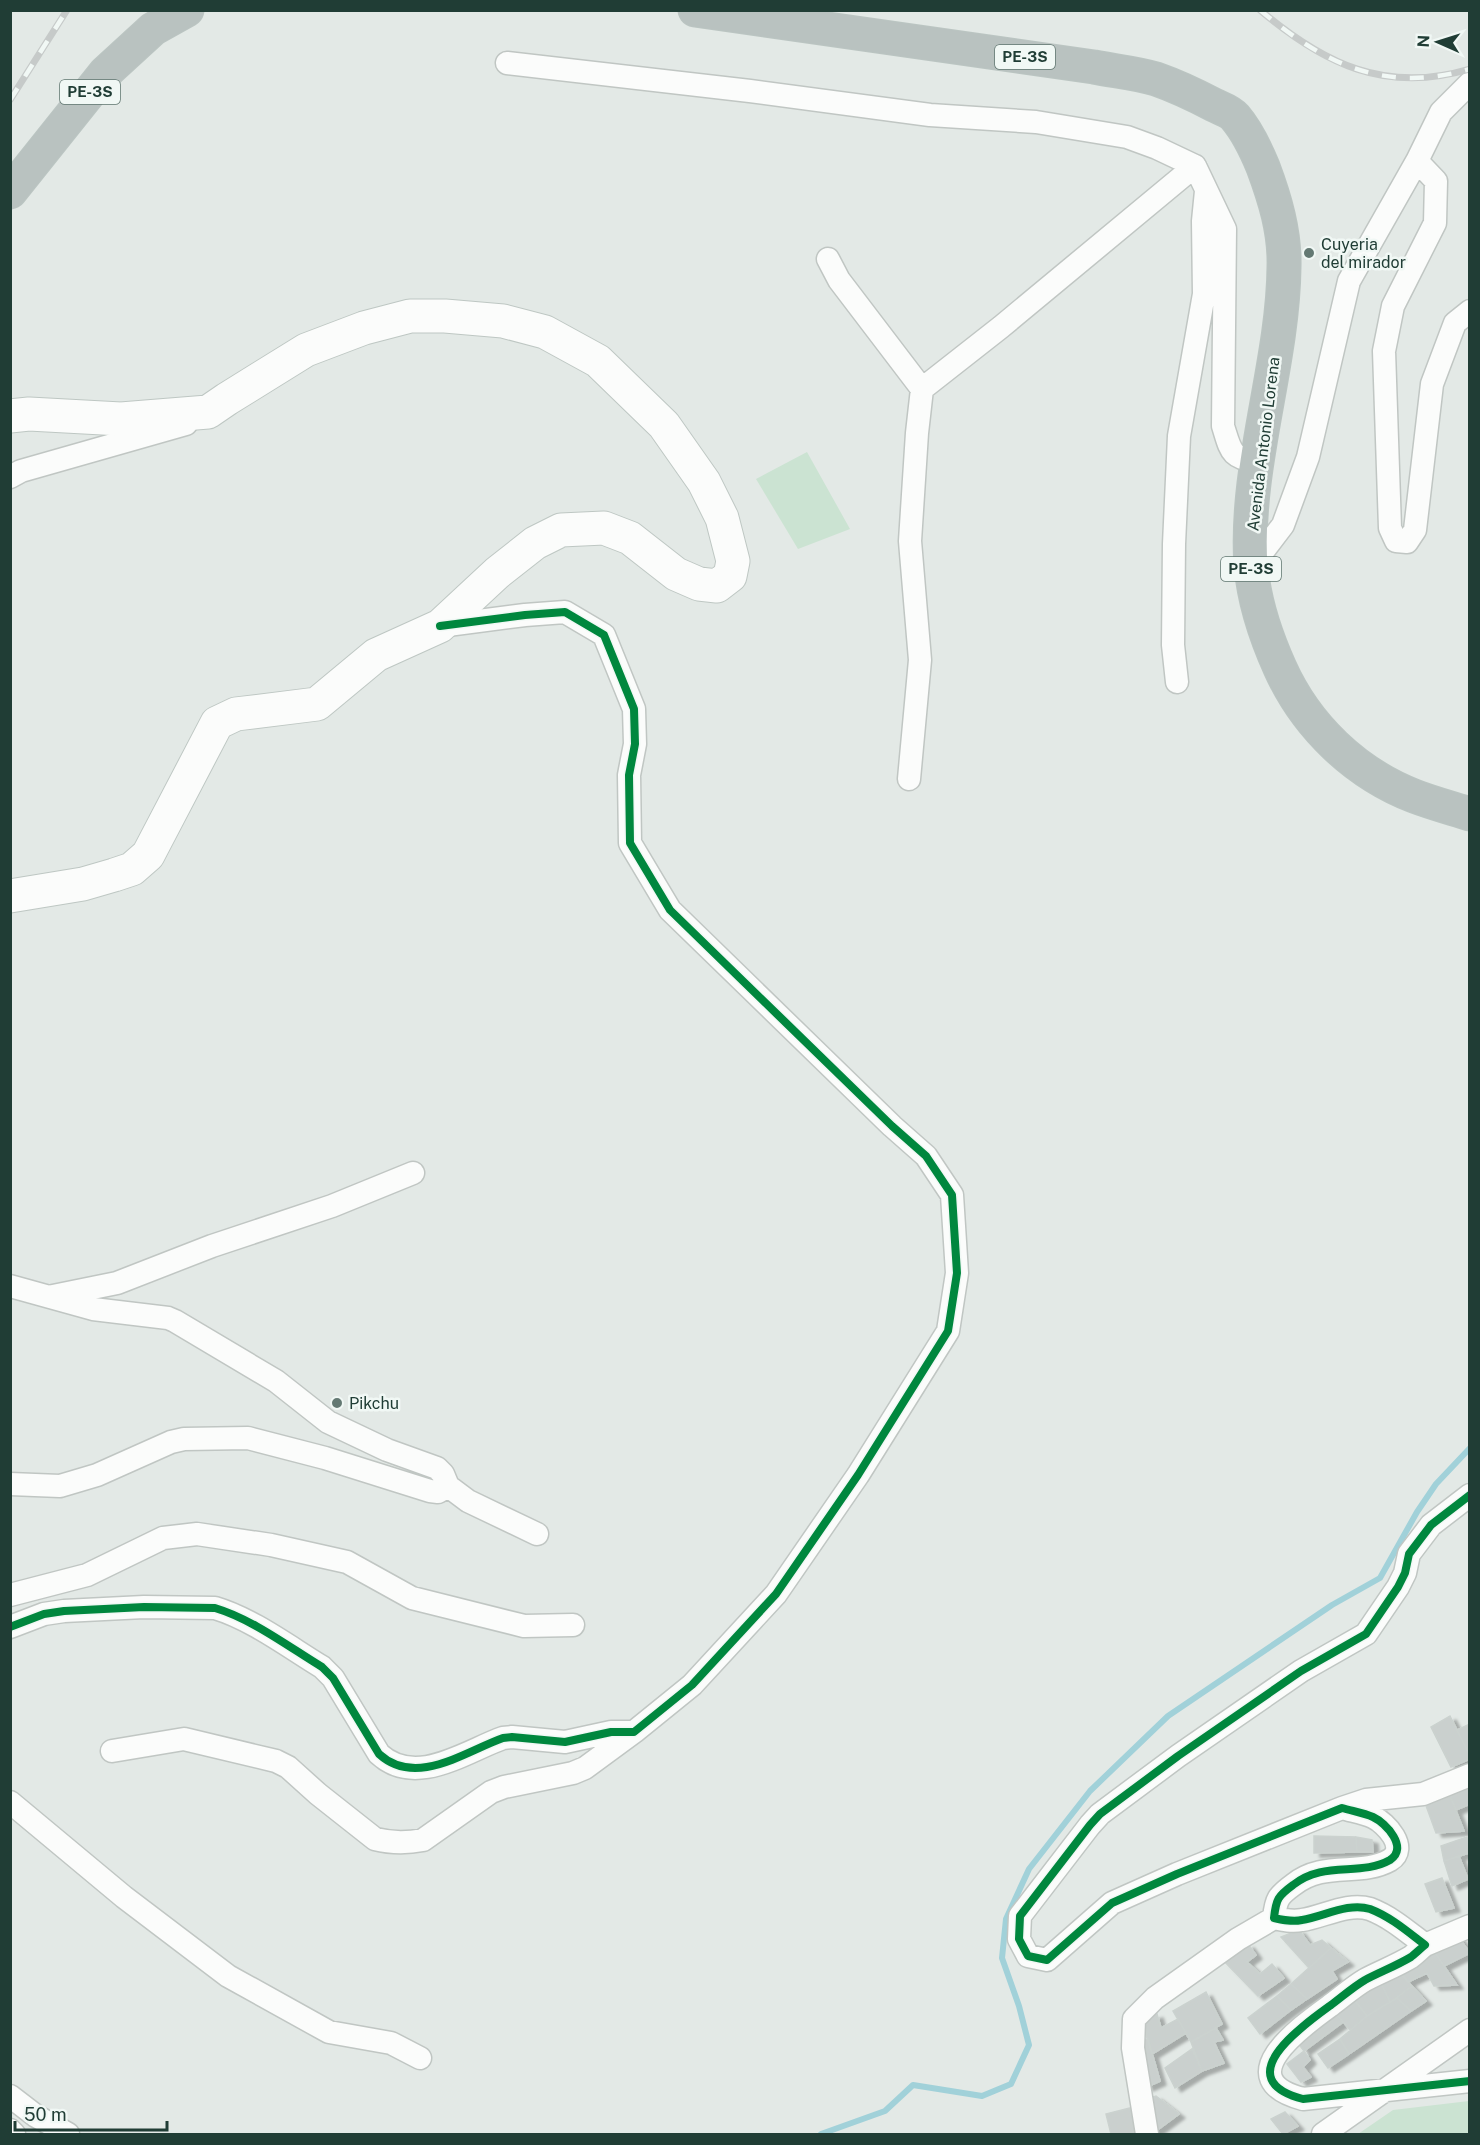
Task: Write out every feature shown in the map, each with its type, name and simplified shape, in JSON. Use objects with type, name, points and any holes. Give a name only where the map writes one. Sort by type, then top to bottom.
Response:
[{"type":"highway","name":"PE-3S","points":[[10,192],[105,73],[153,29],[187,10]]},
{"type":"highway","name":"Avenida Antonio Lorena","points":[[695,10],[1094,67],[1163,82],[1183,89],[1234,115],[1256,150],[1272,191],[1280,220],[1284,266],[1278,335],[1258,462],[1251,524],[1251,567],[1257,604],[1271,649],[1285,680],[1301,706],[1340,750],[1380,779],[1413,795],[1470,814]]},
{"type":"street","points":[[507,63],[750,91],[930,115],[1036,122],[1127,137],[1195,166],[1225,229],[1223,426],[1231,450],[1241,460],[1258,462]]},
{"type":"street","points":[[1251,567],[1283,525],[1308,457],[1349,281],[1417,161],[1441,112],[1470,83]]},
{"type":"street","points":[[1417,161],[1436,181],[1435,222],[1394,306],[1384,351],[1390,528],[1396,541],[1407,542],[1415,530],[1432,384],[1455,323],[1470,311]]},
{"type":"street","points":[[922,389],[1001,327],[1195,166]]},
{"type":"street","points":[[1178,682],[1173,645],[1174,543],[1179,436],[1204,294],[1203,222],[1206,189]]},
{"type":"street","points":[[828,259],[839,280],[922,389],[910,541],[920,660],[909,779]]},
{"type":"street","points":[[10,477],[21,471],[180,426],[208,412],[306,350],[364,328],[410,316],[445,316],[503,321],[544,332],[598,361],[664,424],[704,482],[722,519],[733,561],[730,576],[717,586],[699,584],[676,574],[630,538],[604,528],[561,530],[534,543],[440,626],[376,656],[317,704],[236,714],[217,723],[148,855],[132,869],[83,884],[10,896]]},
{"type":"street","points":[[10,416],[29,414],[121,419],[208,412]]},
{"type":"street","points":[[112,1751],[184,1739],[276,1761],[288,1767],[375,1839],[386,1842],[423,1840],[491,1792],[504,1787],[573,1773],[585,1767],[634,1732],[692,1685],[776,1594],[858,1475],[948,1331],[957,1273],[952,1195],[926,1156],[892,1126],[670,910],[630,843],[629,775],[635,744],[634,709],[604,635],[565,612],[440,626]]},
{"type":"street","points":[[48,1297],[117,1283],[212,1246],[332,1206],[413,1173]]},
{"type":"street","points":[[10,1286],[93,1309],[168,1318],[175,1321],[276,1381],[328,1422],[387,1450],[436,1468],[443,1473],[448,1486],[468,1501],[537,1534]]},
{"type":"street","points":[[10,1484],[60,1486],[97,1475],[171,1442],[184,1439],[248,1438],[325,1458],[430,1491],[438,1492],[448,1486]]},
{"type":"street","points":[[1470,1495],[1431,1525],[1409,1554],[1405,1573],[1398,1587],[1366,1634],[1292,1677],[1178,1756],[1100,1814],[1089,1825],[1020,1916],[1019,1939],[1029,1956],[1047,1960],[1113,1903],[1177,1874],[1342,1808],[1366,1800],[1423,1794],[1470,1775]]},
{"type":"street","points":[[10,1595],[87,1575],[163,1538],[197,1534],[271,1545],[347,1562],[412,1598],[524,1626],[573,1625]]},
{"type":"street","points":[[10,1627],[44,1614],[64,1611],[144,1607],[215,1608],[224,1611],[240,1617],[322,1667],[333,1678],[380,1754],[387,1762],[403,1767],[420,1768],[441,1764],[503,1738],[565,1742],[611,1732],[634,1732]]},
{"type":"street","points":[[10,1802],[124,1897],[228,1976],[329,2032],[391,2043],[420,2058]]},
{"type":"street","points":[[1274,1918],[1279,1896],[1299,1880],[1319,1871],[1368,1867],[1390,1859],[1395,1854],[1397,1849],[1393,1835],[1376,1818],[1342,1808]]},
{"type":"street","points":[[1147,2134],[1133,2048],[1134,2019],[1155,1998],[1238,1939],[1274,1918],[1301,1920],[1357,1907],[1369,1909],[1391,1919],[1425,1945]]},
{"type":"street","points":[[1470,1926],[1425,1945],[1410,1957],[1365,1980],[1296,2030],[1275,2054],[1271,2066],[1271,2075],[1275,2085],[1287,2094],[1303,2099],[1470,2081]]},
{"type":"street","points":[[1323,2134],[1470,2030]]},
{"type":"street","points":[[10,2096],[36,2116],[68,2134]]},
{"type":"street","points":[[10,2130],[15,2134]]},
{"type":"green space","points":[[807,452],[850,529],[798,549],[756,479]]},
{"type":"green space","points":[[1469,2101],[1469,2134],[1358,2134],[1393,2110]]},
{"type":"building","points":[[1450,1716],[1470,1756],[1470,1759],[1451,1767],[1431,1727]]},
{"type":"building","points":[[1470,1724],[1470,1756],[1457,1730]]},
{"type":"building","points":[[1470,1785],[1470,1804],[1456,1810],[1449,1793]]},
{"type":"building","points":[[1449,1793],[1464,1831],[1436,1833],[1425,1803]]},
{"type":"building","points":[[1314,1836],[1356,1837],[1357,1852],[1314,1853]]},
{"type":"building","points":[[1356,1837],[1372,1840],[1373,1852],[1357,1852]]},
{"type":"building","points":[[1467,1837],[1469,1853],[1444,1861],[1441,1846]]},
{"type":"building","points":[[1459,1856],[1468,1879],[1452,1886],[1444,1861]]},
{"type":"building","points":[[1442,1878],[1454,1908],[1436,1912],[1425,1884]]},
{"type":"building","points":[[1299,1930],[1310,1945],[1322,1940],[1331,1948],[1309,1968],[1281,1937]]},
{"type":"building","points":[[1457,1935],[1470,1953],[1444,1966],[1434,1951]]},
{"type":"building","points":[[1248,1944],[1256,1955],[1247,1962],[1260,1974],[1272,1964],[1284,1978],[1258,1996],[1224,1961]]},
{"type":"building","points":[[1331,1948],[1348,1962],[1332,1971],[1337,1979],[1307,1999],[1291,1984]]},
{"type":"building","points":[[1434,1951],[1457,1985],[1434,1986],[1427,1973],[1408,1982],[1399,1971]]},
{"type":"building","points":[[1399,1971],[1412,1986],[1390,2002],[1381,1983]]},
{"type":"building","points":[[1381,1983],[1390,2002],[1367,2016],[1352,1997]]},
{"type":"building","points":[[1291,1984],[1307,1999],[1291,2010],[1277,1996]]},
{"type":"building","points":[[1412,1986],[1426,2001],[1411,2011],[1397,1998]]},
{"type":"building","points":[[1206,1992],[1222,2024],[1191,2042],[1173,2011]]},
{"type":"building","points":[[1277,1996],[1291,2010],[1260,2034],[1248,2018]]},
{"type":"building","points":[[1352,1997],[1367,2016],[1350,2030],[1333,2010]]},
{"type":"building","points":[[1397,1998],[1411,2011],[1349,2054],[1340,2039],[1367,2016]]},
{"type":"building","points":[[1333,2010],[1343,2022],[1304,2051],[1294,2038]]},
{"type":"building","points":[[1157,2014],[1161,2028],[1178,2019],[1186,2033],[1152,2054],[1141,2019]]},
{"type":"building","points":[[1216,2028],[1223,2040],[1214,2042],[1224,2063],[1202,2071],[1191,2042]]},
{"type":"building","points":[[1148,2039],[1160,2081],[1147,2087],[1135,2041]]},
{"type":"building","points":[[1340,2039],[1349,2054],[1328,2068],[1318,2054]]},
{"type":"building","points":[[1192,2049],[1202,2071],[1175,2088],[1165,2068]]},
{"type":"building","points":[[1304,2051],[1310,2060],[1303,2067],[1311,2077],[1301,2082],[1287,2064]]},
{"type":"building","points":[[1156,2096],[1179,2114],[1152,2134],[1143,2100]]},
{"type":"building","points":[[1130,2108],[1136,2134],[1111,2134],[1106,2114]]},
{"type":"building","points":[[1285,2112],[1298,2126],[1283,2134],[1271,2119]]},
{"type":"waterway","points":[[821,2134],[885,2111],[913,2085],[982,2096],[1011,2084],[1029,2045],[1019,2006],[1002,1958],[1006,1919],[1029,1869],[1090,1791],[1168,1716],[1332,1605],[1380,1578],[1417,1512],[1436,1484],[1470,1448]]},
{"type":"railway","points":[[10,100],[67,10]]},
{"type":"railway","points":[[1260,10],[1308,46],[1357,69],[1383,76],[1410,78],[1439,76],[1470,69]]},
{"type":"cycle path","points":[[10,1627],[44,1614],[64,1611],[144,1607],[215,1608],[256,1626],[322,1667],[333,1678],[379,1754],[393,1764],[409,1768],[441,1764],[503,1738],[565,1742],[611,1732],[634,1732],[692,1685],[776,1594],[858,1475],[948,1331],[957,1273],[952,1195],[926,1156],[892,1126],[670,910],[630,843],[629,775],[635,744],[634,709],[604,635],[565,612],[440,626]]},
{"type":"cycle path","points":[[1470,1495],[1431,1525],[1409,1554],[1405,1573],[1398,1587],[1366,1634],[1301,1671],[1178,1756],[1100,1814],[1020,1916],[1019,1939],[1028,1956],[1047,1960],[1112,1903],[1177,1874],[1342,1808],[1366,1814],[1378,1820],[1394,1836],[1397,1849],[1395,1855],[1390,1860],[1367,1868],[1329,1871],[1305,1877],[1281,1895],[1274,1918],[1298,1921],[1353,1907],[1362,1907],[1385,1916],[1425,1945],[1411,1957],[1361,1983],[1289,2039],[1278,2052],[1271,2066],[1271,2079],[1281,2090],[1303,2099],[1470,2081]]},
{"type":"place","name":"Cuyeria del mirador","points":[[1309,253]]},
{"type":"place","name":"Pikchu","points":[[337,1403]]}]
